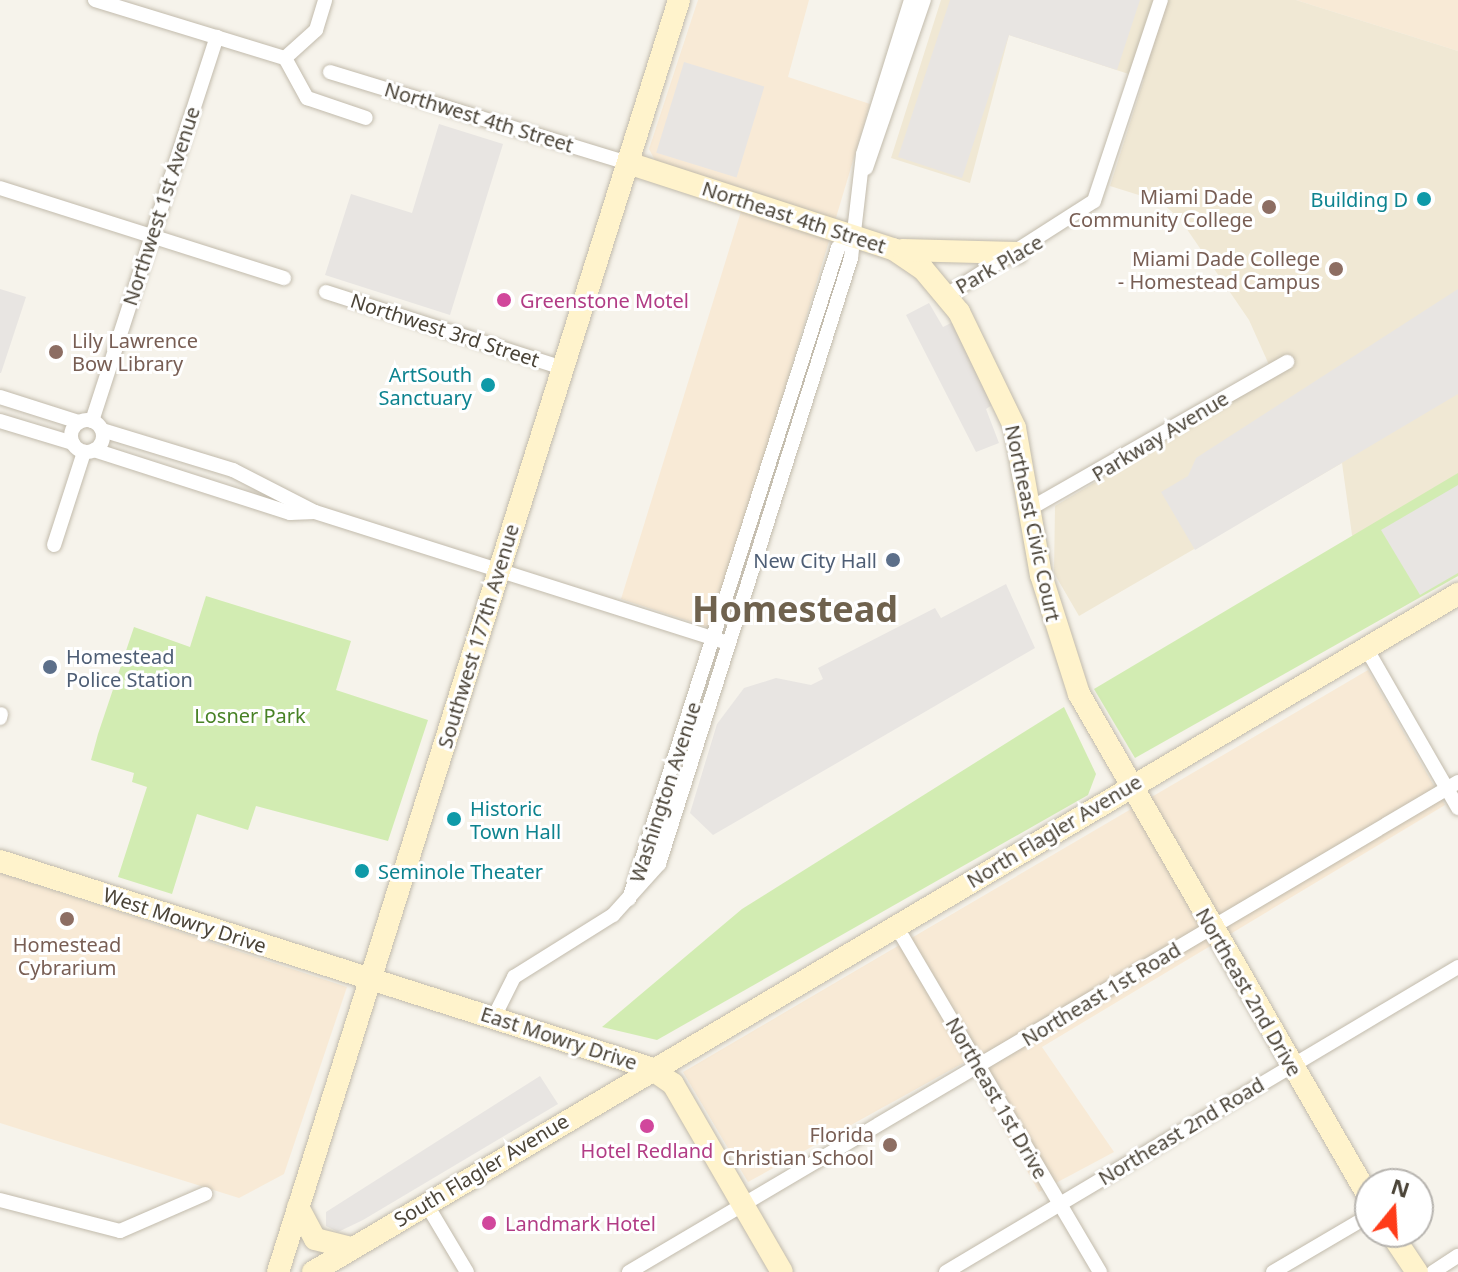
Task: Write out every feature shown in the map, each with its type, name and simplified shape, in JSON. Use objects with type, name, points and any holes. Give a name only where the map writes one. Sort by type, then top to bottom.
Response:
[{"type":"street","points":[[95,0],[285,58],[316,30],[325,0]]},
{"type":"street","points":[[148,16],[153,0]]},
{"type":"street","name":"Southwest 177th Avenue","points":[[278,1272],[679,0]]},
{"type":"street","name":"Washington Avenue","points":[[866,168],[863,154],[911,0]]},
{"type":"street","name":"Washington Avenue","points":[[627,903],[659,864],[851,258],[850,234],[866,168],[924,0]]},
{"type":"street","name":"Park Place","points":[[947,295],[1090,205],[1161,0]]},
{"type":"street","name":"Northwest 1st Avenue","points":[[91,425],[217,37]]},
{"type":"street","name":"Northwest 4th Street","points":[[285,58],[307,98],[366,118]]},
{"type":"street","name":"Northwest 4th Street","points":[[330,72],[628,163]]},
{"type":"street","name":"Northeast 4th Street","points":[[628,163],[893,249],[947,295]]},
{"type":"street","points":[[0,188],[284,278]]},
{"type":"street","name":"Washington Avenue","points":[[627,903],[715,639],[838,248],[850,234]]},
{"type":"street","points":[[893,249],[1017,253]]},
{"type":"street","name":"Northwest 3rd Street","points":[[326,292],[563,368]]},
{"type":"street","name":"Northeast Civic Court","points":[[947,295],[1004,395],[1068,670],[1128,786]]},
{"type":"street","name":"Parkway Avenue","points":[[1031,508],[1287,362]]},
{"type":"street","points":[[0,397],[188,456],[267,488],[315,512],[730,643]]},
{"type":"street","points":[[0,421],[262,504],[315,512]]},
{"type":"street","points":[[54,545],[91,425]]},
{"type":"street","points":[[84,448],[91,425]]},
{"type":"street","points":[[181,478],[188,456]]},
{"type":"street","points":[[262,504],[267,488]]},
{"type":"street","name":"North Flagler Avenue","points":[[650,1068],[1458,594]]},
{"type":"street","points":[[1365,646],[1452,786],[1458,808]]},
{"type":"street","name":"Northeast 2nd Drive","points":[[1128,786],[1354,1172]]},
{"type":"street","name":"Northeast 1st Road","points":[[629,1272],[1452,786]]},
{"type":"street","name":"West Mowry Drive","points":[[0,861],[371,978]]},
{"type":"street","points":[[494,1017],[514,977],[627,903]]},
{"type":"street","name":"Northeast 1st Drive","points":[[895,924],[1100,1272]]},
{"type":"street","name":"Northeast 2nd Road","points":[[946,1272],[1458,967]]},
{"type":"street","name":"East Mowry Drive","points":[[371,978],[650,1068],[673,1084],[782,1272]]},
{"type":"street","name":"South Flagler Avenue","points":[[313,1272],[650,1068]]},
{"type":"street","points":[[1,1204],[120,1231],[205,1194]]},
{"type":"street","points":[[427,1205],[467,1272]]},
{"type":"street","points":[[298,1207],[315,1239],[351,1248]]},
{"type":"street","points":[[1273,1272],[1354,1224]]},
{"type":"street","points":[[1401,1248],[1417,1272]]},
{"type":"street","points":[[1439,1268],[1458,1256]]},
{"type":"shaded area","points":[[698,0],[809,0],[788,77],[870,104],[713,629],[621,599],[747,192],[657,164],[649,149]]},
{"type":"shaded area","name":"Miami Dade College - Homestead Campus","points":[[941,0],[1296,0],[1458,51],[1458,574],[1394,612],[1352,535],[1342,463],[1079,616],[1054,573],[1055,506],[1274,376],[1249,320],[1180,219],[1161,202],[1110,186],[1144,79],[1009,35],[970,183],[891,158]]},
{"type":"shaded area","points":[[950,0],[1140,0],[1117,70],[1009,35],[962,178],[898,157]]},
{"type":"shaded area","points":[[1296,0],[1458,0],[1458,51]]},
{"type":"shaded area","points":[[684,62],[764,87],[737,177],[656,153]]},
{"type":"shaded area","points":[[439,124],[503,144],[450,315],[325,275],[351,194],[412,213]]},
{"type":"shaded area","points":[[0,289],[26,297],[1,373],[0,373]]},
{"type":"shaded area","points":[[1458,289],[1458,394],[1195,550],[1161,492],[1188,476],[1196,458]]},
{"type":"shaded area","points":[[929,303],[943,327],[955,321],[995,403],[986,409],[999,443],[976,452],[906,315]]},
{"type":"shaded area","points":[[1458,485],[1458,573],[1420,595],[1381,530]]},
{"type":"shaded area","points":[[1006,584],[1035,648],[713,835],[690,813],[717,724],[744,688],[776,678],[811,685],[823,679],[818,668],[935,608],[941,618]]},
{"type":"shaded area","points":[[1368,670],[1445,805],[1042,1047],[1114,1152],[1039,1192],[965,1062],[748,1182],[683,1072]]},
{"type":"shaded area","points":[[0,873],[347,987],[284,1174],[239,1198],[0,1123]]},
{"type":"shaded area","points":[[540,1076],[558,1104],[363,1220],[338,1232],[326,1226],[326,1212]]},
{"type":"green space","points":[[1458,473],[1458,576],[1135,758],[1094,689]]},
{"type":"green space","name":"Losner Park","points":[[206,596],[351,641],[336,690],[428,720],[388,841],[256,806],[248,830],[197,814],[172,894],[118,877],[147,787],[132,782],[134,773],[91,760],[98,734],[134,627],[190,647]]},
{"type":"green space","points":[[1064,707],[1096,774],[1088,795],[657,1040],[602,1027],[742,909]]},
{"type":"place","name":"Building D","points":[[1424,199]]},
{"type":"place","name":"Miami Dade Community College","points":[[1269,207]]},
{"type":"place","name":"Miami Dade College - Homestead Campus","points":[[1336,269]]},
{"type":"place","name":"Greenstone Motel","points":[[504,300]]},
{"type":"place","name":"Lily Lawrence Bow Library","points":[[56,352]]},
{"type":"place","name":"ArtSouth Sanctuary","points":[[488,385]]},
{"type":"place","name":"New City Hall","points":[[893,560]]},
{"type":"place","name":"Homestead Police Station","points":[[50,667]]},
{"type":"place","name":"Historic Town Hall","points":[[454,819]]},
{"type":"place","name":"Seminole Theater","points":[[362,871]]},
{"type":"place","name":"Homestead Cybrarium","points":[[67,919]]},
{"type":"place","name":"Hotel Redland","points":[[647,1126]]},
{"type":"place","name":"Florida Christian School","points":[[890,1145]]},
{"type":"place","name":"Landmark Hotel","points":[[489,1223]]},
{"type":"district","name":"Homestead","points":[[795,609]]}]
